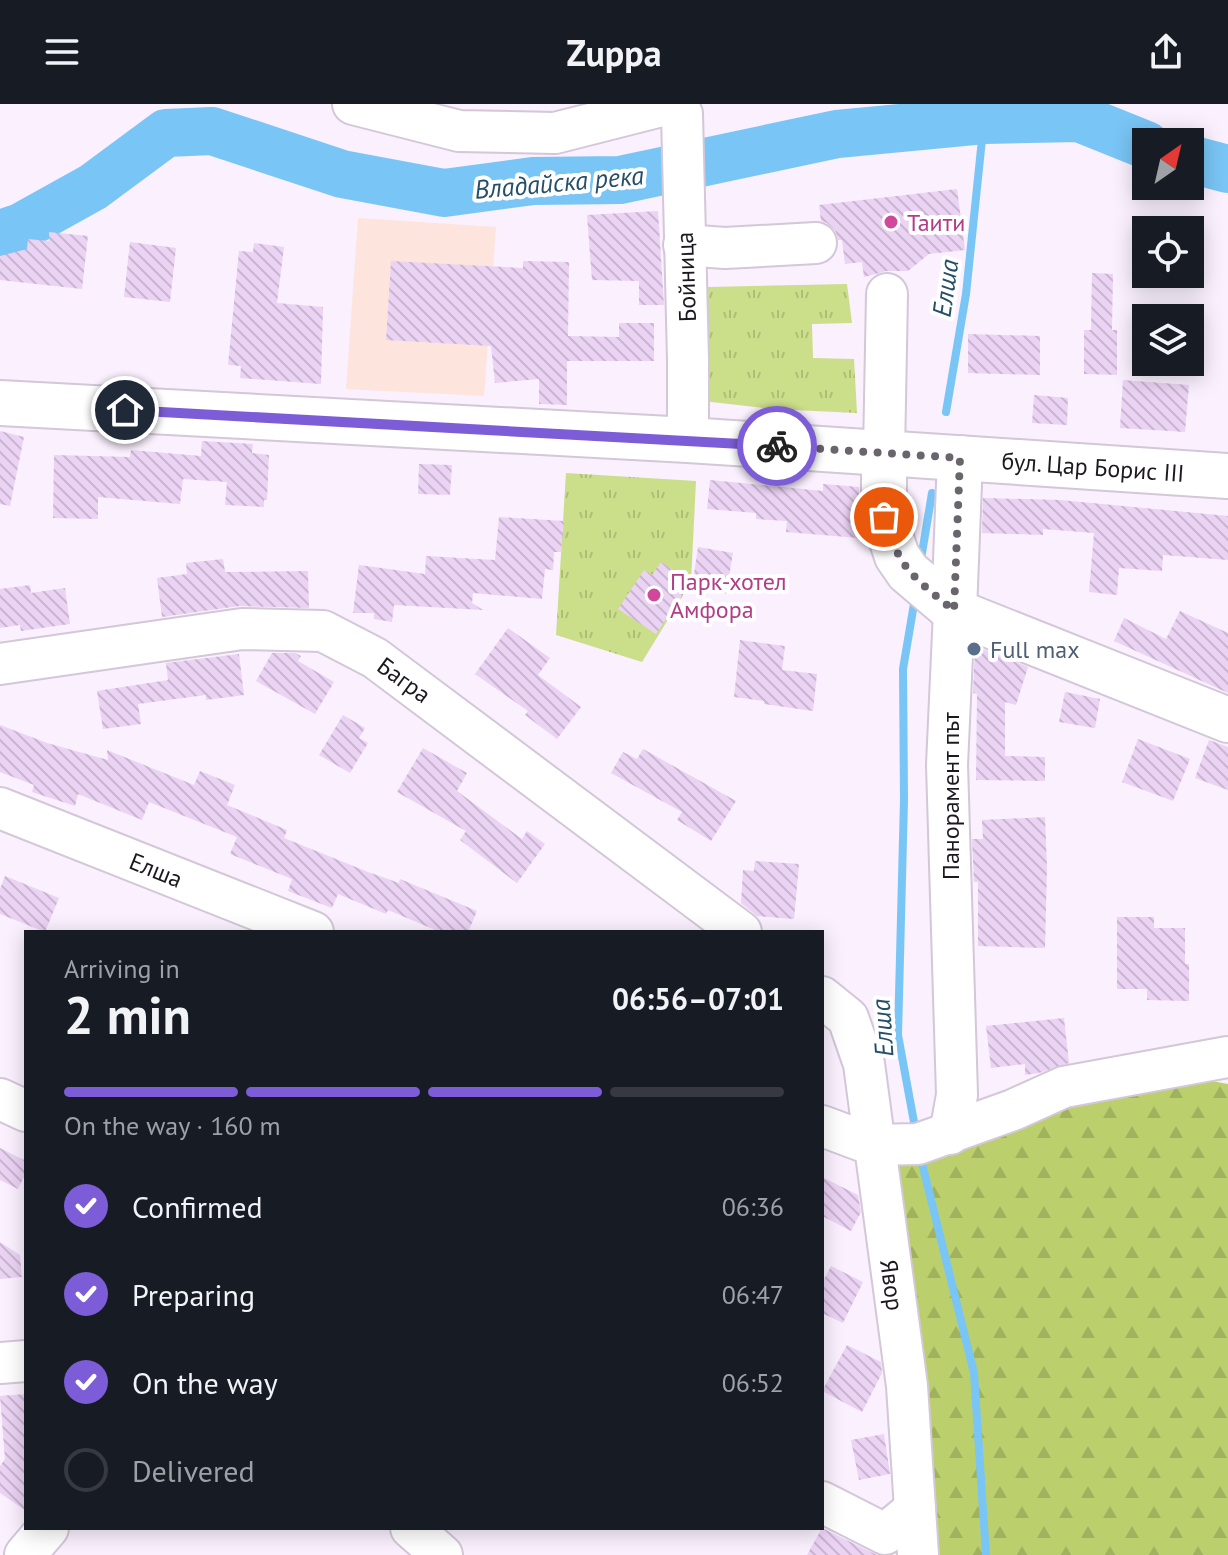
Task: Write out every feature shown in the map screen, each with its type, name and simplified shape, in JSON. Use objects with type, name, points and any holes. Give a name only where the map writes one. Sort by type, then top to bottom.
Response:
[{"type":"main road","name":"бул. Цар Борис III","points":[[0,403],[688,440],[1228,476]]},
{"type":"main road","points":[[884,453],[884,517],[897,556],[930,590],[1228,720]]},
{"type":"main road","name":"Панорамент път","points":[[930,590],[960,458]]},
{"type":"street","points":[[353,104],[459,131],[555,133],[674,107]]},
{"type":"street","name":"Бойница","points":[[674,107],[684,229],[688,440]]},
{"type":"street","points":[[684,229],[725,248],[816,243]]},
{"type":"street","points":[[686,304],[708,287],[721,271],[725,248]]},
{"type":"street","points":[[884,453],[887,294]]},
{"type":"street","name":"Панорамент път","points":[[930,590],[947,765],[957,1095],[950,1134]]},
{"type":"street","name":"Багра","points":[[0,664],[242,629],[323,631],[375,658],[738,930]]},
{"type":"street","name":"Елша","points":[[0,808],[308,930]]},
{"type":"street","name":"Явор","points":[[835,1008],[864,1064],[907,1386],[918,1555]]},
{"type":"street","points":[[824,1127],[873,1145],[918,1144],[1064,1087],[1228,1057]]},
{"type":"street","points":[[0,1099],[24,1110]]},
{"type":"street","points":[[0,1363],[24,1361]]},
{"type":"street","points":[[824,1503],[885,1534],[915,1509]]},
{"type":"street","points":[[25,1555],[46,1530]]},
{"type":"street","points":[[413,1530],[442,1555]]},
{"type":"shaded area","points":[[358,218],[496,227],[484,396],[346,389]]},
{"type":"green space","points":[[847,284],[852,323],[812,324],[813,358],[854,359],[857,413],[773,409],[694,400],[695,350],[708,345],[708,287]]},
{"type":"green space","points":[[566,473],[696,481],[691,582],[642,662],[556,635]]},
{"type":"green space","points":[[1212,1081],[1228,1084],[1228,1555],[938,1555],[920,1388],[884,1171],[1056,1107]]},
{"type":"building","name":"Таити","points":[[957,189],[965,250],[929,254],[908,271],[887,271],[864,277],[862,262],[845,264],[842,240],[838,240],[835,230],[821,221],[819,205]]},
{"type":"building","points":[[658,211],[664,305],[639,305],[639,281],[592,280],[587,215]]},
{"type":"building","points":[[49,232],[88,236],[82,289],[0,280],[0,256],[27,249],[28,239],[49,241]]},
{"type":"building","points":[[130,242],[176,248],[170,302],[124,297]]},
{"type":"building","points":[[254,243],[284,247],[277,303],[323,307],[321,384],[240,378],[241,366],[228,365],[239,251],[253,252]]},
{"type":"building","points":[[391,261],[523,268],[523,261],[569,262],[568,336],[619,337],[619,323],[654,323],[654,361],[567,361],[567,405],[539,404],[539,379],[495,383],[491,346],[386,340]]},
{"type":"building","points":[[1092,273],[1113,274],[1112,330],[1117,330],[1117,375],[1084,374],[1084,330],[1091,330]]},
{"type":"building","points":[[968,334],[1040,336],[1040,375],[968,373]]},
{"type":"building","points":[[1123,380],[1189,385],[1185,432],[1120,428]]},
{"type":"building","points":[[1034,395],[1068,398],[1067,425],[1032,423]]},
{"type":"building","points":[[0,431],[24,437],[10,506],[0,504]]},
{"type":"building","points":[[202,441],[253,444],[252,453],[269,455],[264,507],[225,505],[227,482],[183,479],[180,504],[98,497],[98,519],[53,518],[54,455],[130,457],[131,450],[201,456]]},
{"type":"building","points":[[419,464],[452,465],[450,495],[418,494]]},
{"type":"building","points":[[710,480],[823,491],[823,484],[859,487],[859,538],[786,532],[787,521],[756,519],[756,513],[707,509]]},
{"type":"building","points":[[983,498],[1060,500],[1228,516],[1228,560],[1163,555],[1162,571],[1119,568],[1117,595],[1089,592],[1094,533],[1043,529],[1043,535],[982,533]]},
{"type":"building","points":[[499,517],[564,521],[561,552],[554,552],[553,570],[545,569],[542,599],[473,593],[472,603],[483,610],[394,605],[392,622],[374,619],[374,613],[353,613],[359,565],[425,574],[426,556],[495,560]]},
{"type":"building","points":[[698,547],[733,553],[726,594],[692,588]]},
{"type":"building","points":[[223,559],[225,572],[308,571],[309,608],[239,606],[162,617],[157,578],[187,574],[186,563]]},
{"type":"building","name":"Парк-хотел Амфора","points":[[661,562],[691,582],[656,634],[618,609],[644,570],[652,575]]},
{"type":"building","points":[[30,585],[31,593],[65,588],[70,624],[21,631],[20,625],[0,628],[0,589]]},
{"type":"building","points":[[1180,611],[1228,633],[1228,693],[1114,641],[1124,618],[1166,639]]},
{"type":"building","points":[[508,628],[550,658],[538,675],[581,707],[557,739],[525,715],[528,711],[475,674]]},
{"type":"building","points":[[740,640],[785,646],[782,670],[817,674],[813,711],[734,697]]},
{"type":"building","points":[[975,646],[1028,667],[1016,705],[1005,702],[1005,756],[1045,757],[1045,781],[976,780]]},
{"type":"building","points":[[272,653],[295,653],[301,656],[298,661],[334,682],[315,714],[256,681]]},
{"type":"building","points":[[239,654],[244,695],[206,700],[206,695],[138,704],[141,724],[103,729],[97,691],[168,680],[166,663]]},
{"type":"building","points":[[1065,692],[1100,699],[1095,728],[1059,722]]},
{"type":"building","points":[[343,715],[365,728],[359,738],[368,743],[350,773],[319,755]]},
{"type":"building","points":[[0,725],[47,743],[108,760],[107,750],[194,785],[200,771],[235,785],[227,805],[287,830],[284,838],[399,883],[400,879],[477,911],[469,930],[435,930],[338,894],[332,908],[288,891],[292,879],[230,854],[237,837],[149,802],[142,820],[78,794],[75,806],[32,792],[34,785],[0,772]]},
{"type":"building","points":[[1138,739],[1190,759],[1173,801],[1122,782]]},
{"type":"building","points":[[1209,740],[1228,747],[1228,790],[1195,778]]},
{"type":"building","points":[[423,748],[467,773],[457,791],[522,839],[527,831],[545,844],[517,883],[460,840],[466,831],[397,792]]},
{"type":"building","points":[[643,749],[736,801],[711,841],[677,820],[682,812],[611,773],[623,752],[637,759]]},
{"type":"building","points":[[1045,817],[1045,948],[978,946],[978,882],[974,882],[972,839],[983,839],[982,820]]},
{"type":"building","points":[[755,861],[799,864],[794,919],[757,916],[741,903],[743,870],[754,871]]},
{"type":"building","points":[[5,876],[59,898],[46,930],[0,914],[0,889]]},
{"type":"building","points":[[1117,917],[1154,917],[1154,928],[1185,928],[1189,1001],[1147,1000],[1147,989],[1117,989]]},
{"type":"building","points":[[1064,1018],[1069,1063],[1025,1075],[1025,1064],[991,1068],[986,1026]]},
{"type":"building","points":[[0,1148],[24,1160],[24,1177],[18,1189],[0,1180]]},
{"type":"building","points":[[824,1178],[858,1195],[861,1212],[851,1231],[824,1217]]},
{"type":"building","points":[[0,1242],[20,1255],[22,1277],[0,1279]]},
{"type":"building","points":[[831,1266],[863,1282],[843,1323],[824,1314],[824,1279]]},
{"type":"building","points":[[847,1345],[881,1362],[882,1373],[862,1412],[824,1392]]},
{"type":"building","points":[[24,1394],[24,1510],[0,1493],[0,1466],[5,1459],[0,1396]]},
{"type":"building","points":[[884,1434],[890,1474],[859,1480],[851,1440]]},
{"type":"building","points":[[824,1529],[877,1555],[807,1555]]},
{"type":"waterway","name":"Владайска река","points":[[0,234],[21,227],[93,187],[166,133],[212,131],[342,174],[444,193],[533,181],[620,180],[837,134],[984,120],[1079,118],[1132,139]]},
{"type":"waterway","name":"Елша","points":[[946,412],[966,294],[984,120]]},
{"type":"waterway","name":"Владайска река","points":[[1204,163],[1228,169]]},
{"type":"waterway","name":"Елша","points":[[920,565],[932,493]]},
{"type":"waterway","name":"Елша","points":[[915,598],[903,669],[904,800],[898,1035],[916,1133]]},
{"type":"waterway","name":"Елша","points":[[920,1155],[974,1373],[986,1555]]},
{"type":"way so far","points":[[777,446],[960,458],[954,611],[908,572],[897,556],[884,517]]},
{"type":"place","name":"Таити","points":[[891,222]]},
{"type":"place","name":"Парк-хотел Амфора","points":[[654,595]]},
{"type":"place","name":"Full max","points":[[974,649]]},
{"type":"route","points":[[125,410],[777,446]]}]
